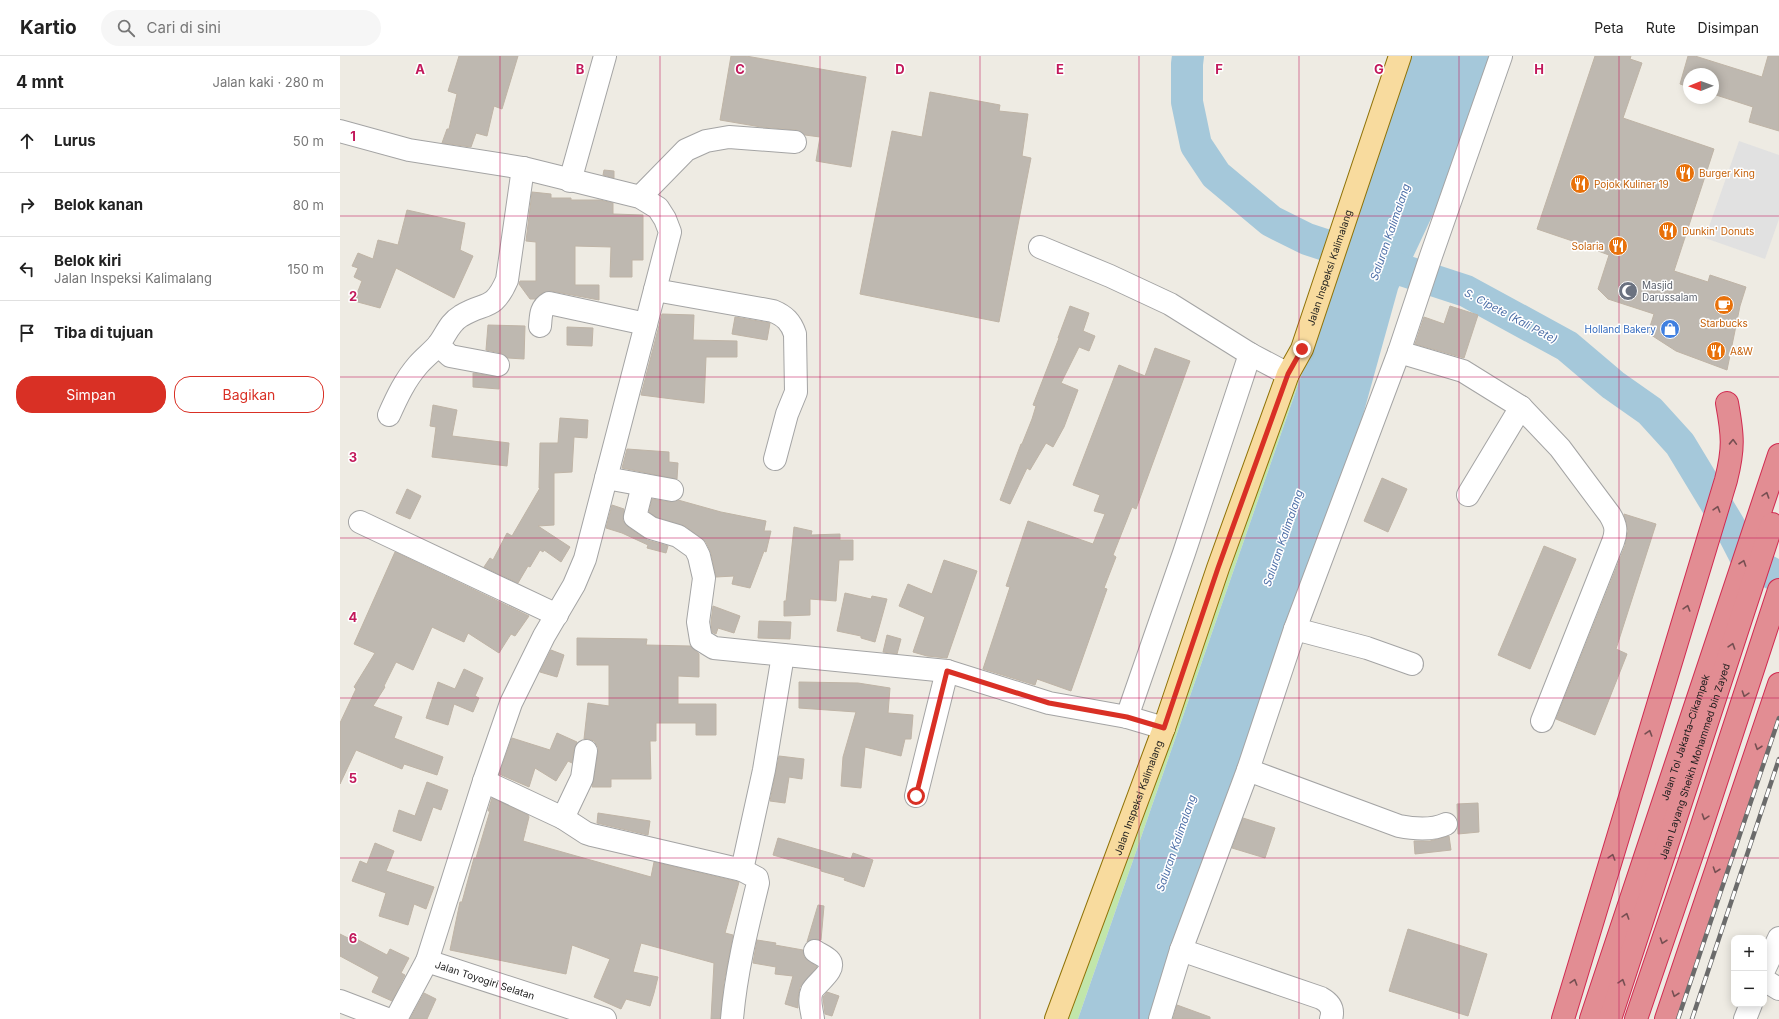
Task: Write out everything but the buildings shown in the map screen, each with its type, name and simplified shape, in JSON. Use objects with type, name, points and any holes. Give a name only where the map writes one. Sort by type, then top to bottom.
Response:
[{"type":"highway","points":[[1563,1019],[1726,480],[1732,456],[1733,433],[1727,403]]},
{"type":"highway","name":"Jalan Tol Jakarta–Cikampek","points":[[1591,1019],[1779,455]]},
{"type":"highway","name":"Jalan Layang Sheikh Mohammed bin Zayed","points":[[1610,1019],[1779,503]]},
{"type":"highway","points":[[1636,1019],[1699,834],[1779,590]]},
{"type":"highway","points":[[1666,1019],[1779,684]]},
{"type":"main road","name":"Jalan Inspeksi Kalimalang","points":[[1056,1019],[1164,728],[1216,575],[1288,374],[1302,349],[1400,56]]},
{"type":"street","points":[[570,181],[605,56]]},
{"type":"street","points":[[1160,1019],[1182,950],[1248,770],[1295,629],[1399,352],[1501,56]]},
{"type":"street","points":[[340,131],[409,150],[523,168],[570,181],[640,197],[658,208],[665,219],[670,232],[585,559],[574,585],[511,703],[484,781],[427,961]]},
{"type":"street","points":[[640,197],[686,150],[706,141],[729,137],[795,142]]},
{"type":"street","points":[[389,415],[402,385],[418,364],[438,345],[449,326],[460,316],[493,302],[501,294],[507,280],[523,168]]},
{"type":"street","points":[[1040,247],[1110,276],[1170,304],[1250,354],[1288,374]]},
{"type":"street","points":[[655,290],[774,312],[786,318],[792,325],[795,334],[796,392],[787,414],[775,459]]},
{"type":"street","points":[[540,326],[542,310],[544,306],[549,303],[646,324]]},
{"type":"street","points":[[438,345],[450,356],[498,365]]},
{"type":"street","points":[[1399,352],[1463,371],[1522,406],[1560,448],[1610,514],[1616,527],[1613,542],[1542,721]]},
{"type":"street","points":[[1127,717],[1250,354]]},
{"type":"street","points":[[1468,495],[1522,406]]},
{"type":"street","points":[[606,478],[672,490]]},
{"type":"street","points":[[643,485],[635,517],[651,528],[678,536],[695,548],[699,556],[704,578],[698,622],[701,640],[714,648],[947,671],[1049,703],[1127,717],[1164,728]]},
{"type":"street","points":[[360,522],[557,615]]},
{"type":"street","points":[[1295,629],[1367,648],[1412,664]]},
{"type":"street","points":[[742,870],[764,770],[783,654]]},
{"type":"street","points":[[916,796],[947,671]]},
{"type":"street","points":[[563,818],[582,778],[586,751]]},
{"type":"street","points":[[1248,770],[1399,826],[1418,829],[1441,827],[1446,824]]},
{"type":"street","points":[[484,781],[563,818],[586,833],[742,870],[755,876],[758,883],[741,950],[735,986],[732,1019]]},
{"type":"street","points":[[1767,964],[1779,938]]},
{"type":"street","points":[[1182,950],[1321,998],[1329,1003],[1333,1013],[1331,1019]]},
{"type":"street","points":[[812,1019],[810,1002],[812,992],[829,971],[831,964],[829,960],[815,951]]},
{"type":"street","name":"Jalan Toyogiri Selatan","points":[[396,1019],[427,961],[605,1019]]},
{"type":"street","points":[[1767,982],[1779,989]]},
{"type":"street","points":[[340,1001],[387,1019]]},
{"type":"street","points":[[1745,1019],[1750,1007]]},
{"type":"green space","points":[[1400,56],[1412,56],[1078,1019],[1058,1019]]},
{"type":"shaded area","points":[[1739,141],[1779,155],[1779,219],[1765,259],[1705,238]]},
{"type":"water","name":"Saluran Kalimalang","points":[[1412,56],[1495,56],[1459,159],[1398,289],[1348,469],[1152,1019],[1078,1019]]},
{"type":"waterway","name":"S. Cipete (Kali Pete)","points":[[1188,56],[1187,102],[1196,145],[1216,175],[1271,221],[1307,239],[1466,291],[1567,346],[1613,385],[1650,411],[1680,444],[1729,525],[1747,560],[1779,577]]},
{"type":"railway","points":[[1678,1019],[1779,718]]},
{"type":"railway","points":[[1692,1019],[1779,759]]},
{"type":"place","name":"Burger King","points":[[1685,173]]},
{"type":"place","name":"Pojok Kuliner 19","points":[[1580,184]]},
{"type":"place","name":"Dunkin' Donuts","points":[[1668,231]]},
{"type":"place","name":"Solaria","points":[[1618,246]]},
{"type":"place","name":"Masjid Darussalam","points":[[1628,291]]},
{"type":"place","name":"Starbucks","points":[[1724,305]]},
{"type":"place","name":"Holland Bakery","points":[[1670,329]]},
{"type":"place","name":"A&W","points":[[1716,351]]},
{"type":"route","points":[[916,796],[947,671],[1049,703],[1090,709],[1127,717],[1164,728],[1218,568],[1288,374],[1302,349]]}]
